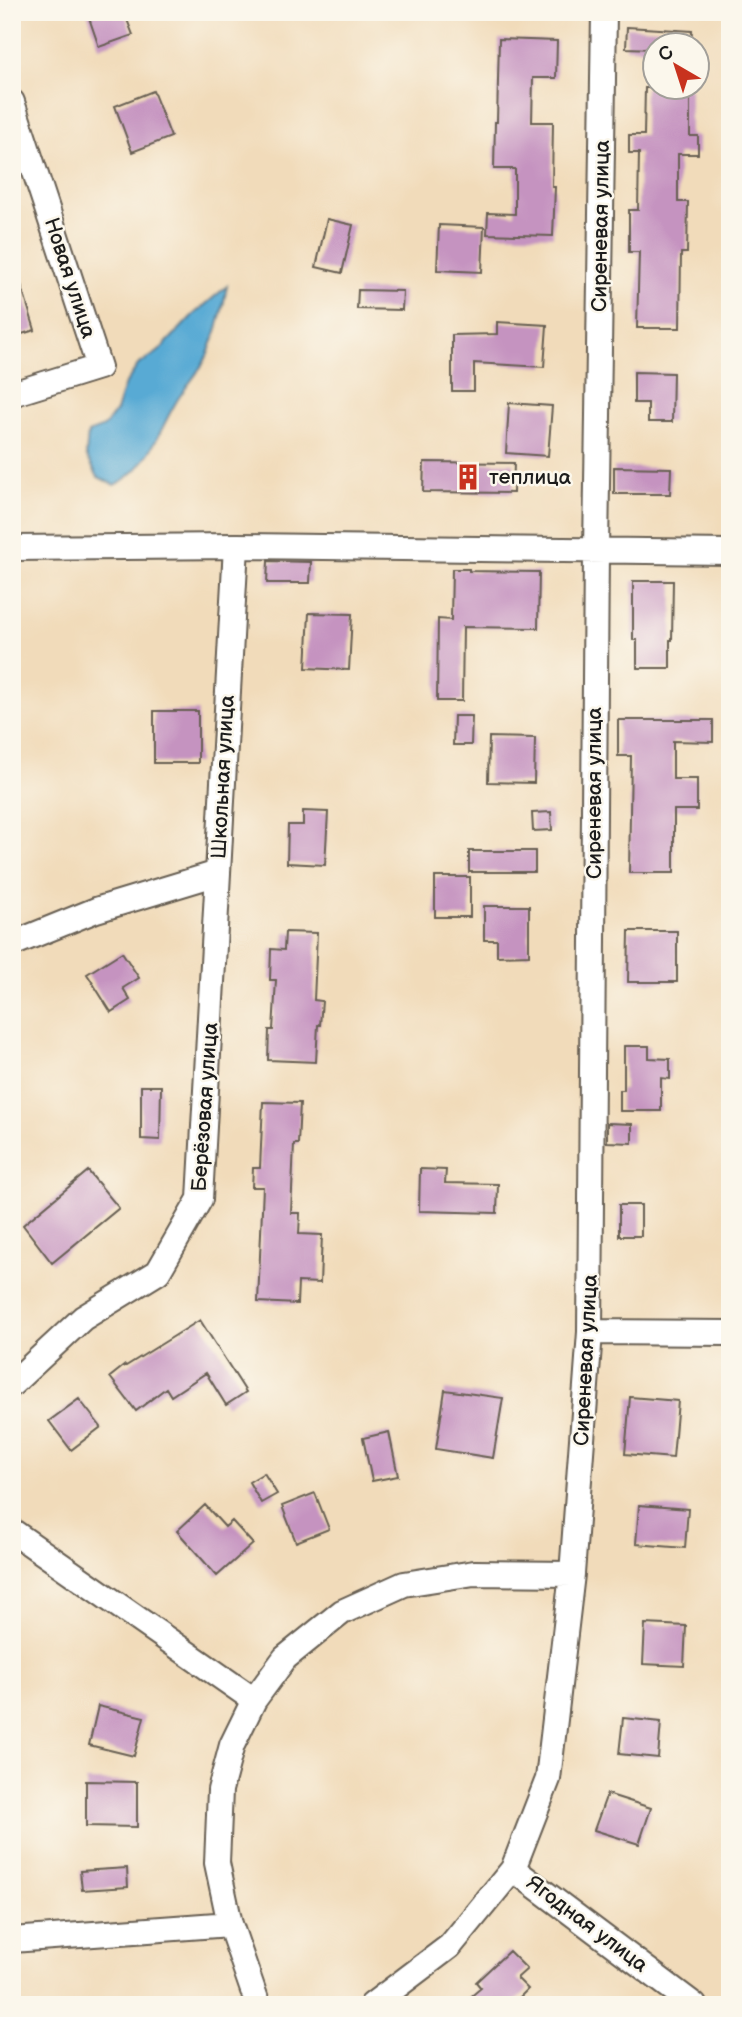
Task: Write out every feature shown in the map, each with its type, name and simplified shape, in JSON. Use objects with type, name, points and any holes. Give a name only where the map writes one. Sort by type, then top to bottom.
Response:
[{"type":"street","name":"Сиреневая улица","points":[[372,2005],[450,1946],[513,1869],[548,1779],[572,1574],[590,1332],[596,551],[604,12]]},
{"type":"street","name":"Новая улица","points":[[12,102],[100,367],[12,394]]},
{"type":"street","points":[[12,548],[236,547],[730,552]]},
{"type":"street","name":"Школьная улица","points":[[12,944],[96,910],[218,873],[236,547]]},
{"type":"street","name":"Берёзовая улица","points":[[12,1384],[83,1318],[158,1272],[200,1199],[218,873]]},
{"type":"street","points":[[590,1332],[730,1333]]},
{"type":"street","points":[[12,1531],[254,1700]]},
{"type":"street","points":[[258,2005],[230,1924],[216,1863],[220,1790],[232,1745],[254,1700],[285,1658],[342,1612],[404,1584],[474,1573],[572,1574]]},
{"type":"street","name":"Ягодная улица","points":[[513,1869],[694,2005]]},
{"type":"street","points":[[12,1940],[230,1924]]},
{"type":"water","points":[[227,286],[208,354],[178,399],[145,459],[126,478],[114,485],[98,477],[86,455],[88,433],[104,427],[116,411],[124,386],[138,365],[158,352],[193,315]]},
{"type":"building","points":[[87,12],[124,12],[133,35],[99,47]]},
{"type":"building","points":[[627,27],[692,31],[640,32],[640,48],[626,48]]},
{"type":"building","points":[[499,39],[557,41],[556,78],[533,78],[532,122],[553,122],[553,236],[487,234],[488,213],[515,214],[515,169],[494,169]]},
{"type":"building","points":[[153,91],[171,137],[132,152],[115,106]]},
{"type":"building","points":[[645,102],[690,102],[690,136],[698,136],[698,154],[678,154],[678,202],[688,202],[687,253],[681,253],[680,328],[637,328],[639,252],[629,252],[629,210],[638,210],[639,153],[629,153],[629,135],[644,135]]},
{"type":"building","points":[[327,219],[353,225],[342,273],[316,267]]},
{"type":"building","points":[[439,225],[484,227],[482,272],[437,270]]},
{"type":"building","points":[[12,271],[17,271],[35,330],[12,337]]},
{"type":"building","points":[[358,290],[403,291],[402,310],[357,309]]},
{"type":"building","points":[[497,322],[547,325],[544,367],[474,363],[474,391],[452,391],[452,335],[497,334]]},
{"type":"building","points":[[634,372],[673,373],[672,422],[648,422],[648,403],[634,403]]},
{"type":"building","points":[[509,403],[552,406],[548,456],[506,453]]},
{"type":"building","name":"теплица","points":[[424,462],[514,463],[513,493],[423,492]]},
{"type":"building","points":[[614,467],[671,468],[670,494],[614,494]]},
{"type":"building","points":[[268,561],[311,562],[310,583],[267,583]]},
{"type":"building","points":[[452,569],[539,572],[538,628],[463,627],[462,701],[437,701],[438,619],[451,620]]},
{"type":"building","points":[[633,581],[673,581],[670,668],[637,668],[637,640],[633,640]]},
{"type":"building","points":[[309,613],[352,614],[349,670],[306,668]]},
{"type":"building","points":[[154,711],[198,711],[198,763],[154,763]]},
{"type":"building","points":[[454,716],[472,716],[471,745],[453,745]]},
{"type":"building","points":[[618,720],[713,720],[713,742],[673,741],[673,779],[697,779],[697,810],[674,810],[674,873],[629,873],[631,756],[618,756]]},
{"type":"building","points":[[489,737],[535,738],[534,783],[488,782]]},
{"type":"building","points":[[303,811],[328,812],[325,865],[287,863],[288,825],[303,825]]},
{"type":"building","points":[[551,812],[552,830],[533,831],[532,813]]},
{"type":"building","points":[[469,851],[535,851],[535,872],[469,872]]},
{"type":"building","points":[[435,877],[470,877],[470,917],[435,917]]},
{"type":"building","points":[[484,906],[529,906],[529,955],[497,956],[497,940],[484,940]]},
{"type":"building","points":[[629,931],[677,931],[677,982],[628,982]]},
{"type":"building","points":[[285,932],[317,933],[314,1000],[322,1001],[316,1062],[268,1060],[276,980],[270,980],[271,949],[284,950]]},
{"type":"building","points":[[122,952],[139,978],[123,988],[130,1000],[111,1012],[87,974]]},
{"type":"building","points":[[624,1046],[649,1046],[649,1058],[670,1059],[670,1079],[661,1078],[661,1111],[620,1111],[620,1090],[624,1090]]},
{"type":"building","points":[[141,1086],[161,1086],[160,1140],[141,1139]]},
{"type":"building","points":[[263,1102],[300,1103],[298,1144],[294,1144],[291,1213],[300,1213],[299,1234],[322,1235],[320,1283],[298,1282],[297,1304],[258,1302],[263,1187],[252,1187],[253,1168],[260,1168]]},
{"type":"building","points":[[607,1123],[632,1124],[632,1143],[607,1142]]},
{"type":"building","points":[[420,1169],[446,1170],[445,1183],[498,1184],[497,1213],[419,1211]]},
{"type":"building","points":[[88,1171],[119,1208],[52,1263],[23,1225]]},
{"type":"building","points":[[619,1205],[641,1205],[641,1236],[619,1236]]},
{"type":"building","points":[[200,1320],[246,1392],[226,1405],[206,1373],[171,1396],[166,1388],[136,1411],[110,1377],[125,1365]]},
{"type":"building","points":[[445,1390],[503,1398],[493,1458],[436,1449]]},
{"type":"building","points":[[630,1397],[678,1401],[673,1458],[625,1454]]},
{"type":"building","points":[[79,1399],[101,1427],[71,1450],[49,1421]]},
{"type":"building","points":[[389,1432],[398,1476],[372,1481],[363,1438]]},
{"type":"building","points":[[264,1473],[277,1494],[261,1503],[249,1482]]},
{"type":"building","points":[[315,1493],[329,1529],[296,1542],[282,1506]]},
{"type":"building","points":[[205,1505],[225,1527],[232,1521],[253,1544],[217,1576],[177,1531]]},
{"type":"building","points":[[639,1505],[688,1509],[685,1548],[636,1544]]},
{"type":"building","points":[[645,1624],[686,1626],[684,1666],[643,1664]]},
{"type":"building","points":[[98,1706],[144,1717],[134,1756],[89,1745]]},
{"type":"building","points":[[623,1718],[661,1722],[658,1758],[619,1754]]},
{"type":"building","points":[[86,1781],[137,1782],[137,1827],[86,1826]]},
{"type":"building","points":[[607,1794],[651,1808],[639,1844],[594,1830]]},
{"type":"building","points":[[127,1868],[128,1887],[82,1890],[80,1871]]},
{"type":"building","points":[[509,1951],[527,1969],[517,1978],[528,1989],[512,2005],[461,2005],[481,1988],[476,1982]]},
{"type":"place","name":"теплица","points":[[468,477]]}]
